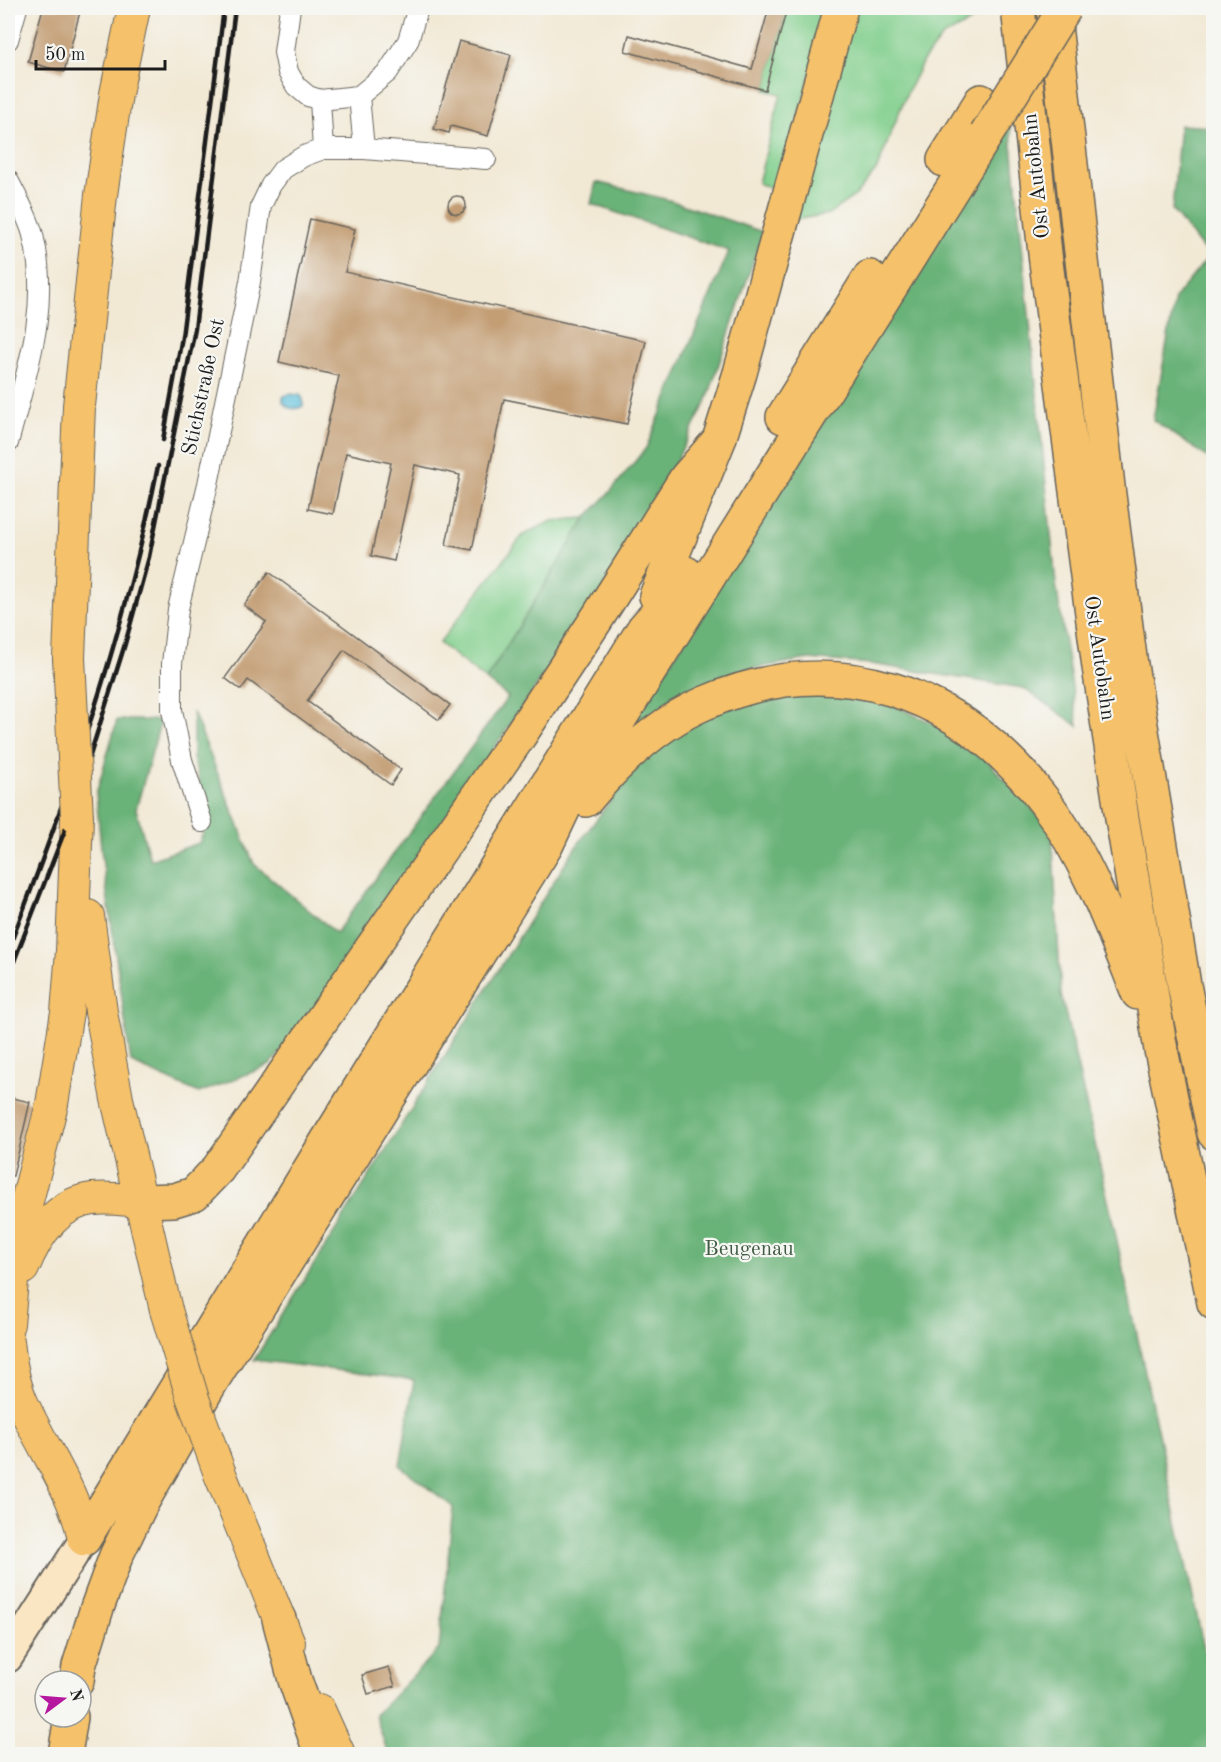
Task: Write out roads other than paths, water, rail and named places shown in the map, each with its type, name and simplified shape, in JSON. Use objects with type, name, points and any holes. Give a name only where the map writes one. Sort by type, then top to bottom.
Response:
[{"type":"highway","points":[[644,628],[718,440],[740,373],[841,8]]},
{"type":"highway","name":"Ost Autobahn","points":[[1018,8],[1046,262],[1099,667],[1161,1050],[1214,1303]]},
{"type":"highway","points":[[84,1539],[644,628],[670,599],[1039,8]]},
{"type":"highway","name":"Ost Autobahn","points":[[1053,8],[1109,495],[1131,665],[1184,985],[1214,1132]]},
{"type":"highway","points":[[79,1669],[97,1608],[116,1556],[141,1504],[216,1374],[546,846],[571,795],[1065,8]]},
{"type":"highway","points":[[140,1202],[174,1200],[194,1194],[218,1169],[520,735],[686,478],[718,440]]},
{"type":"highway","points":[[546,846],[599,784],[634,749],[667,724],[704,703],[741,690],[806,677],[843,678],[902,692],[942,710],[976,732],[1015,766],[1045,802],[1071,841],[1092,881],[1161,1050]]},
{"type":"highway","points":[[279,1619],[295,1680],[321,1755]]},
{"type":"highway","points":[[65,1755],[69,1729]]},
{"type":"main road","points":[[134,8],[116,94],[101,195],[79,406],[69,658],[77,817],[87,906],[117,1099],[166,1310],[192,1396],[220,1474],[279,1619],[339,1755]]},
{"type":"main road","points":[[8,1313],[14,1260],[52,1104],[67,1012],[72,951],[77,817]]},
{"type":"main road","points":[[8,1313],[32,1245],[48,1223],[69,1206],[91,1199],[115,1198],[140,1202]]},
{"type":"main road","points":[[8,1341],[11,1369],[21,1399],[70,1495],[81,1522],[84,1539]]},
{"type":"street","points":[[8,40],[17,8]]},
{"type":"street","points":[[290,8],[284,52],[288,72],[296,86],[308,96],[320,100],[359,96],[388,72],[408,41],[418,8]]},
{"type":"street","points":[[359,96],[364,148]]},
{"type":"street","points":[[320,100],[323,149]]},
{"type":"street","name":"Stichstraße Ost","points":[[202,822],[182,760],[172,710],[171,664],[178,609],[208,484],[250,282],[261,206],[271,185],[283,169],[304,156],[323,149],[364,148],[486,159]]},
{"type":"street","points":[[8,180],[32,233],[39,268],[39,308],[34,344],[8,443]]},
{"type":"street","points":[[8,1658],[84,1539]]},
{"type":"water","points":[[289,394],[300,395],[303,399],[303,406],[292,409],[285,405],[283,397]]},
{"type":"railway","points":[[163,440],[182,337],[224,8]]},
{"type":"railway","points":[[8,977],[70,817],[125,644],[149,557],[195,329],[235,8]]},
{"type":"railway","points":[[8,950],[53,831],[94,711],[129,590],[158,466]]},
{"type":"park label","name":"Beugenau","points":[[749,1249]]}]
